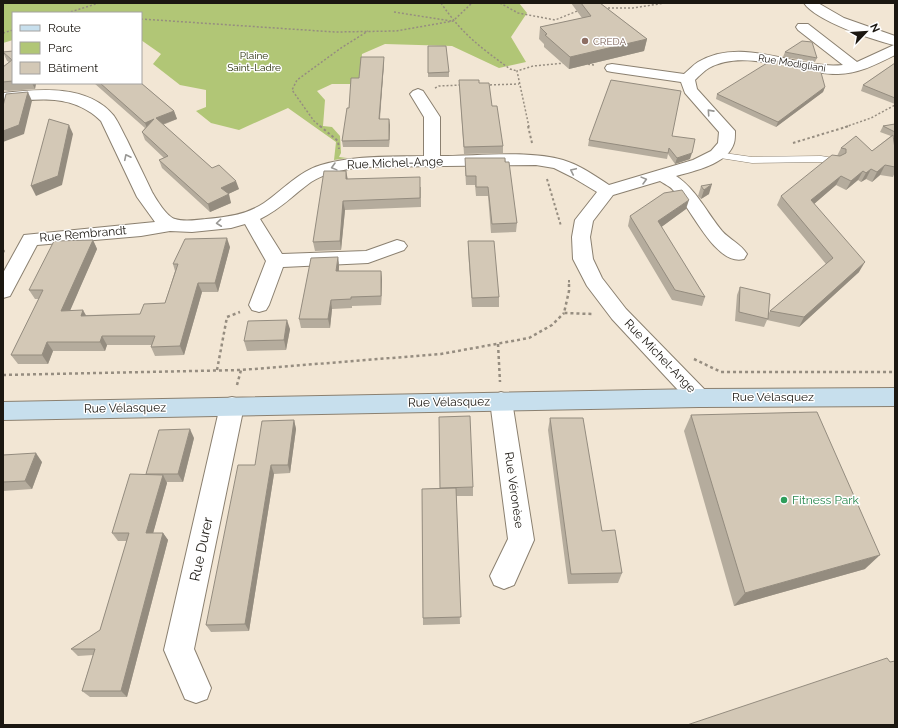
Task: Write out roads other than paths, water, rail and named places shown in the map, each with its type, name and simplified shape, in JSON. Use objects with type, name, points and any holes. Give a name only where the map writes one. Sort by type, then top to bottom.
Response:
[{"type":"street","points":[[810,3],[817,9],[830,16],[895,41]]},
{"type":"street","name":"Rue Modigliani","points":[[803,27],[855,67]]},
{"type":"street","name":"Rue Modigliani","points":[[687,79],[697,68],[709,61],[724,57],[762,57],[838,70],[855,67],[895,49]]},
{"type":"street","points":[[607,191],[699,164],[717,155],[726,144],[727,131],[690,90],[687,79],[612,68]]},
{"type":"street","points":[[418,94],[432,117],[432,161]]},
{"type":"street","points":[[3,98],[27,95],[70,96],[97,108],[108,119],[146,197],[157,213],[170,225]]},
{"type":"street","name":"Rue Michel-Ange","points":[[170,225],[192,226],[231,222],[250,217],[269,208],[306,178],[326,169],[359,162],[536,160],[559,164],[578,173],[607,191],[584,220],[581,238],[583,259],[594,281],[619,314],[699,398]]},
{"type":"street","points":[[663,175],[680,186],[716,236],[738,254]]},
{"type":"street","points":[[250,217],[276,261]]},
{"type":"street","name":"Rue Rembrandt","points":[[3,291],[31,238],[141,230],[170,225]]},
{"type":"street","points":[[276,261],[368,256],[397,246]]},
{"type":"street","points":[[259,305],[276,261]]},
{"type":"street","name":"Rue Vélasquez","points":[[3,411],[500,401],[895,397]]},
{"type":"street","name":"Rue Véronèse","points":[[500,401],[521,540],[504,576]]},
{"type":"street","name":"Rue Durer","points":[[196,688],[179,650],[232,406]]},
{"type":"lane","points":[[717,155],[752,160],[821,159],[836,161]]},
{"type":"place","name":"CREDA","points":[[585,41]]},
{"type":"place","name":"Fitness Park","points":[[784,500]]},
{"type":"park label","name":"Plaine Saint-Ladre","points":[[254,60]]}]
